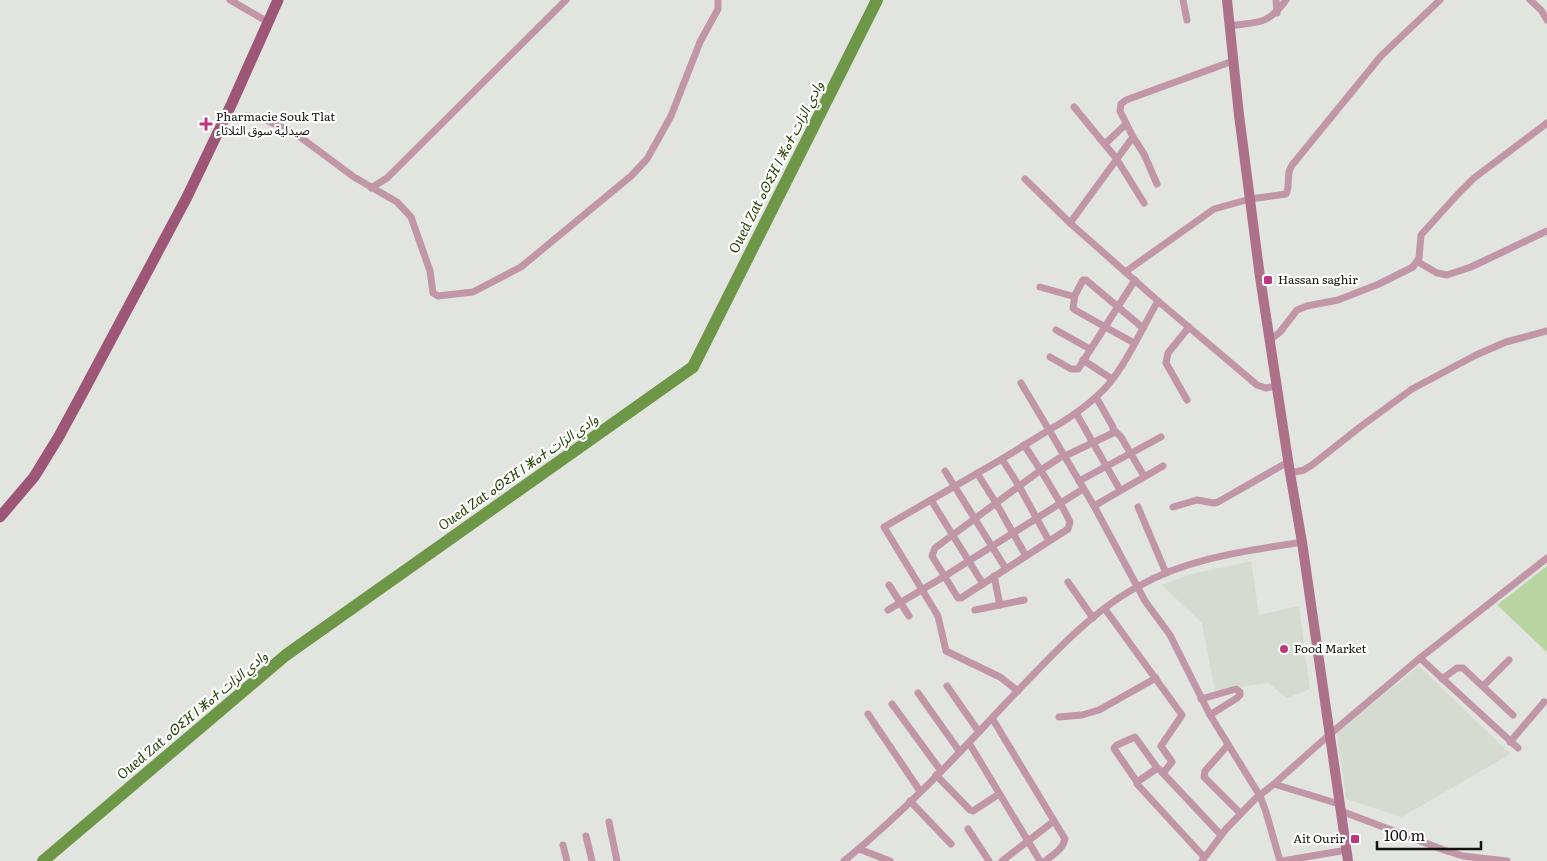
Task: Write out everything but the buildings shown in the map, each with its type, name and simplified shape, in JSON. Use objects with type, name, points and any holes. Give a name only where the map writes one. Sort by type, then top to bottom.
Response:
[{"type":"main road","points":[[0,517],[34,477],[62,430],[187,197],[278,0]]},
{"type":"street","points":[[230,0],[268,22]]},
{"type":"street","points":[[371,188],[387,178],[566,0]]},
{"type":"street","points":[[246,116],[260,117],[296,134],[371,188],[397,202],[411,217],[430,271],[433,293],[438,296],[473,292],[522,267],[631,176],[647,158],[670,116],[700,42],[718,10],[718,0]]},
{"type":"street","points":[[1183,0],[1187,20]]},
{"type":"street","points":[[1227,0],[1250,199],[1348,861]]},
{"type":"street","points":[[1276,0],[1277,12]]},
{"type":"street","points":[[1229,26],[1266,20],[1277,12],[1286,0]]},
{"type":"street","points":[[1125,272],[1214,209],[1250,199],[1286,194],[1288,190],[1287,174],[1293,164],[1382,56],[1440,0]]},
{"type":"street","points":[[1530,0],[1541,10],[1547,20]]},
{"type":"street","points":[[1157,184],[1144,154],[1126,124],[1120,107],[1126,100],[1233,61]]},
{"type":"street","points":[[1074,107],[1116,158],[1144,203]]},
{"type":"street","points":[[1270,340],[1280,332],[1297,310],[1307,306],[1338,300],[1379,284],[1413,267],[1418,262],[1421,235],[1457,194],[1474,178],[1547,123]]},
{"type":"street","points":[[1104,144],[1126,124]]},
{"type":"street","points":[[1070,223],[1133,137]]},
{"type":"street","points":[[1025,179],[1070,223],[1125,272],[1257,385],[1266,388],[1277,386]]},
{"type":"street","points":[[1418,262],[1437,273],[1447,275],[1471,267],[1547,231]]},
{"type":"street","points":[[1134,342],[1073,308],[1075,295],[1080,283],[1086,280],[1142,328]]},
{"type":"street","points":[[1050,357],[1075,370],[1135,280]]},
{"type":"street","points":[[1040,287],[1072,296],[1075,295]]},
{"type":"street","points":[[1018,692],[1000,677],[946,651],[938,616],[884,527],[1002,459],[1076,413],[1096,397],[1112,379],[1158,301]]},
{"type":"street","points":[[1187,400],[1166,363],[1166,358],[1189,327]]},
{"type":"street","points":[[1056,330],[1090,349]]},
{"type":"street","points":[[1290,473],[1304,470],[1318,461],[1360,426],[1412,390],[1476,355],[1506,342],[1547,331]]},
{"type":"street","points":[[1083,360],[1112,379]]},
{"type":"street","points":[[1021,383],[1094,506],[1150,609],[1170,635],[1201,699],[1260,796],[1281,861],[1347,850]]},
{"type":"street","points":[[1096,397],[1114,430],[1121,437],[1144,476]]},
{"type":"street","points":[[1076,413],[1120,490]]},
{"type":"street","points":[[1024,445],[1041,470],[1061,503],[1070,525],[1068,529],[959,599],[932,556],[935,548],[1041,470],[1065,456],[1108,436],[1114,430]]},
{"type":"street","points":[[1079,481],[1161,437]]},
{"type":"street","points":[[1002,459],[1049,541]]},
{"type":"street","points":[[1173,507],[1197,500],[1218,502],[1288,462]]},
{"type":"street","points":[[1094,506],[1163,466]]},
{"type":"street","points":[[945,471],[1006,569]]},
{"type":"street","points":[[977,473],[1026,556]]},
{"type":"street","points":[[888,610],[1083,489]]},
{"type":"street","points":[[931,500],[983,584]]},
{"type":"street","points":[[1138,507],[1166,573]]},
{"type":"street","points":[[844,861],[939,773],[1046,661],[1093,618],[1138,586],[1166,573],[1200,562],[1302,542]]},
{"type":"street","points":[[1221,835],[1161,771],[1135,737],[1117,744],[1114,748],[1115,750],[1137,784],[1203,859],[1240,814],[1329,735],[1420,658],[1547,558]]},
{"type":"street","points":[[994,576],[1000,605]]},
{"type":"street","points":[[1068,582],[1093,618]]},
{"type":"street","points":[[889,585],[909,616]]},
{"type":"street","points":[[975,610],[1024,600]]},
{"type":"street","points":[[1105,609],[1182,716],[1161,746],[1172,762],[1161,771],[1137,782]]},
{"type":"street","points":[[1420,658],[1518,748]]},
{"type":"street","points":[[1483,686],[1509,660]]},
{"type":"street","points":[[1442,679],[1457,668],[1463,668],[1513,714]]},
{"type":"street","points":[[1059,716],[1082,715],[1099,710],[1156,678]]},
{"type":"street","points":[[947,686],[980,732]]},
{"type":"street","points":[[1201,699],[1236,689],[1240,692],[1237,698],[1210,715]]},
{"type":"street","points":[[918,694],[960,752]]},
{"type":"street","points":[[1510,742],[1544,702]]},
{"type":"street","points":[[892,704],[939,773],[970,810],[973,811],[999,794]]},
{"type":"street","points":[[868,714],[920,791]]},
{"type":"street","points":[[992,718],[1065,839],[1065,843],[1059,850],[1045,861]]},
{"type":"street","points":[[969,743],[1040,861]]},
{"type":"street","points":[[1228,745],[1205,771],[1204,777],[1240,814]]},
{"type":"street","points":[[1274,784],[1340,807],[1462,856],[1507,861]]},
{"type":"street","points":[[910,801],[951,844]]},
{"type":"street","points":[[1002,861],[1054,821]]},
{"type":"street","points":[[608,822],[617,861]]},
{"type":"street","points":[[968,829],[989,861]]},
{"type":"street","points":[[586,836],[592,861]]},
{"type":"street","points":[[563,845],[567,861]]},
{"type":"street","points":[[859,849],[890,861]]},
{"type":"shaded area","points":[[1251,561],[1259,615],[1299,606],[1310,689],[1287,698],[1268,683],[1215,691],[1202,623],[1162,585],[1192,574]]},
{"type":"shaded area","points":[[1419,666],[1510,754],[1402,817],[1346,799],[1337,733]]},
{"type":"green space","points":[[1547,566],[1547,652],[1497,605]]},
{"type":"waterway","name":"Oued Zat ⴰⵙⵉⴼ ⵏ ⵥⴰⵜ وادي الزات","points":[[43,861],[286,655],[693,367],[877,0]]},
{"type":"place","name":"Pharmacie Souk Tlat صيدلية سوق الثلاثاء","points":[[206,124]]},
{"type":"place","name":"Hassan saghir","points":[[1268,280]]},
{"type":"place","name":"Food Market","points":[[1284,649]]},
{"type":"place","name":"Ait Ourir","points":[[1355,839]]}]
